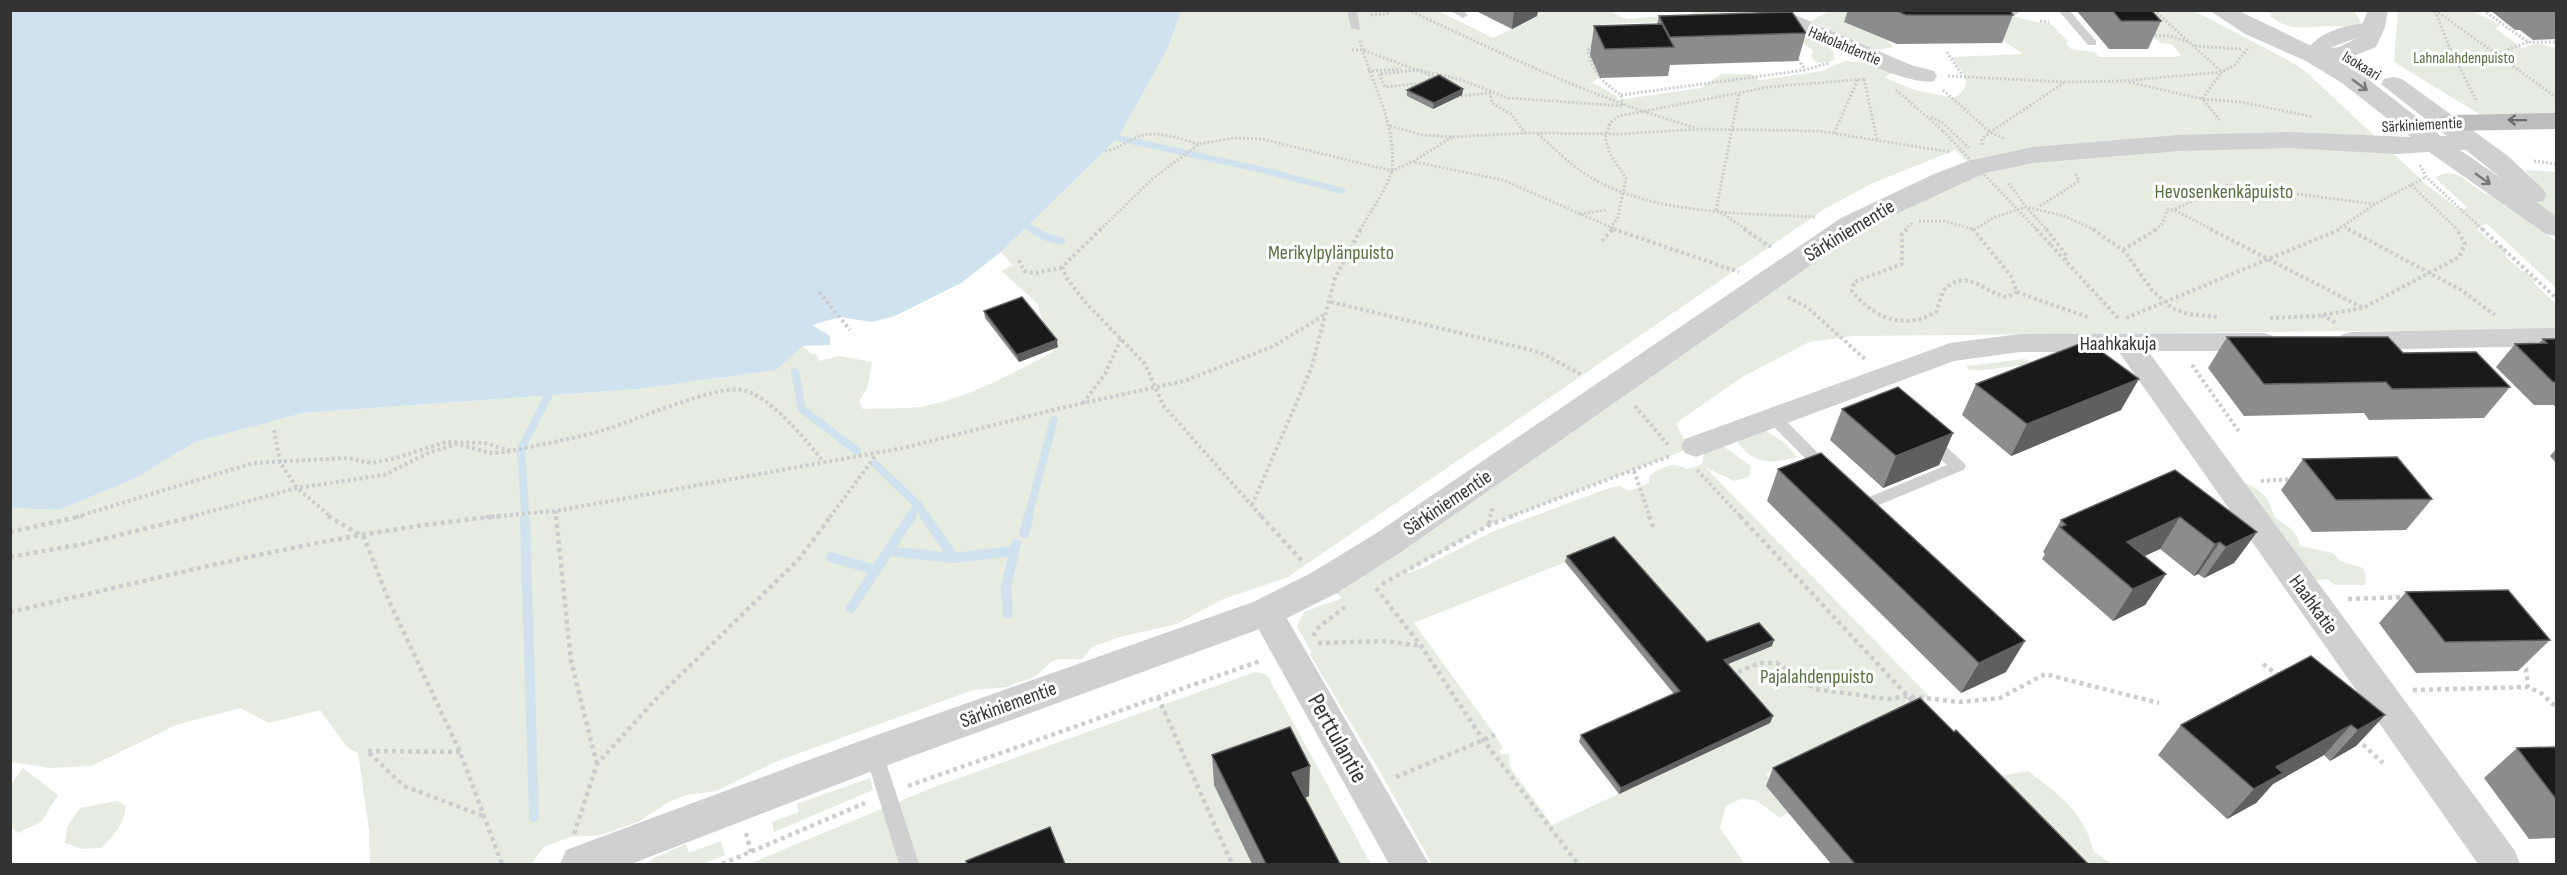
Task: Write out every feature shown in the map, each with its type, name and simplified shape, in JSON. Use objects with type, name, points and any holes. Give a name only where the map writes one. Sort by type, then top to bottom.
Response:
[{"type":"main road","name":"Särkiniementie","points":[[2442,134],[2556,121]]},
{"type":"main road","name":"Särkiniementie","points":[[2473,142],[2556,136]]},
{"type":"street","name":"Hakolahdentie","points":[[1765,10],[1867,55],[1895,74],[1926,76]]},
{"type":"street","name":"Isokaari","points":[[2220,10],[2253,29],[2326,51],[2351,78],[2411,125],[2442,134]]},
{"type":"street","name":"Isokaari","points":[[2238,10],[2326,51],[2442,134]]},
{"type":"street","points":[[2326,51],[2368,42],[2377,19]]},
{"type":"street","name":"Särkiniementie","points":[[2289,140],[2326,132],[2411,125]]},
{"type":"street","points":[[2442,134],[2506,195],[2556,226]]},
{"type":"street","name":"Särkiniementie","points":[[578,851],[874,753],[1266,612],[1324,583],[1388,543],[1598,384],[1764,284],[1851,224],[1943,180],[1977,167],[2033,155],[2106,147],[2289,140],[2396,146],[2442,134],[2473,142]]},
{"type":"street","points":[[2473,142],[2518,179],[2556,226]]},
{"type":"street","points":[[2325,326],[2520,338],[2556,337]]},
{"type":"street","name":"Haahkakuja","points":[[1686,450],[1772,416],[1873,389],[1950,352],[1990,345],[2124,333],[2287,342]]},
{"type":"street","name":"Haahkatie","points":[[2124,333],[2227,483],[2500,864]]},
{"type":"street","name":"Perttulantie","points":[[1266,612],[1410,864]]},
{"type":"lane","points":[[1352,10],[1356,28]]},
{"type":"lane","points":[[2063,10],[2092,43]]},
{"type":"lane","points":[[1772,416],[1867,504],[1958,466],[1914,427]]},
{"type":"lane","points":[[874,753],[909,864]]},
{"type":"path","points":[[1408,10],[1499,54],[1623,106],[1701,129]]},
{"type":"path","points":[[2154,10],[2222,72]]},
{"type":"path","points":[[2435,10],[2556,97]]},
{"type":"path","points":[[2435,10],[2448,47],[2456,57],[2477,102]]},
{"type":"path","points":[[2483,10],[2528,42]]},
{"type":"path","points":[[1252,506],[1263,475],[1311,369],[1319,347],[1324,315],[1331,302],[1339,270],[1392,171],[1390,126],[1368,71],[1356,28]]},
{"type":"path","points":[[1947,52],[1964,75],[2065,82],[2122,81],[2222,72],[2235,65],[2249,47],[2223,50],[2169,36],[2150,35]]},
{"type":"path","points":[[1603,41],[1592,45],[1587,51],[1589,62],[1596,77],[1621,95],[1805,70],[1867,55]]},
{"type":"path","points":[[2496,54],[2528,42],[2556,42]]},
{"type":"path","points":[[1352,50],[1363,50],[1414,69],[1459,79],[1490,93],[1508,98],[1623,106]]},
{"type":"path","points":[[1792,50],[1805,70]]},
{"type":"path","points":[[1368,71],[1414,69]]},
{"type":"path","points":[[1417,70],[1433,76],[1424,83],[1385,87],[1379,74],[1417,70]]},
{"type":"path","points":[[2202,99],[2222,72]]},
{"type":"path","points":[[1602,241],[1618,217],[1626,178],[1605,142],[1603,133],[1607,125],[1619,116],[1806,82],[1864,79],[1895,74],[1895,89],[1928,115],[2051,245],[2124,333]]},
{"type":"path","points":[[1833,133],[1858,79]]},
{"type":"path","points":[[1864,79],[1877,140]]},
{"type":"path","points":[[2122,81],[2202,99],[2241,102],[2317,117]]},
{"type":"path","points":[[1982,148],[1982,139],[1990,132],[2042,100],[2065,82]]},
{"type":"path","points":[[1443,97],[1467,97],[1490,93]]},
{"type":"path","points":[[1490,93],[1492,104],[1511,114],[1525,133]]},
{"type":"path","points":[[1716,210],[1739,94]]},
{"type":"path","points":[[1621,95],[1623,106]]},
{"type":"path","points":[[1954,98],[1990,132]]},
{"type":"path","points":[[2202,99],[2224,125]]},
{"type":"path","points":[[1928,115],[1943,123],[1971,150]]},
{"type":"path","points":[[1390,126],[1422,135],[1452,137],[1701,129],[1833,133],[1960,153]]},
{"type":"path","points":[[1538,133],[1593,180],[1650,202],[1716,210],[1817,217]]},
{"type":"path","points":[[1105,151],[1119,150],[1139,136],[1155,135],[1199,144]]},
{"type":"path","points":[[1019,260],[1024,271],[1029,273],[1062,268],[1095,231],[1178,157],[1199,144],[1233,138],[1262,139],[1392,171],[1414,161],[1452,137]]},
{"type":"path","points":[[2396,146],[2420,165],[2426,177],[2556,298]]},
{"type":"path","points":[[1414,161],[1503,180],[1612,229],[1736,270],[1808,308],[1841,338]]},
{"type":"path","points":[[2040,207],[2079,181],[2073,168]]},
{"type":"path","points":[[2124,333],[2166,302],[2345,227],[2374,204],[2426,177]]},
{"type":"path","points":[[2010,185],[2026,207],[2063,248],[2065,260]]},
{"type":"path","points":[[2174,210],[2183,203],[2227,185],[2374,204]]},
{"type":"path","points":[[2264,318],[2325,326],[2459,257],[2465,250],[2465,243],[2452,225],[2411,185]]},
{"type":"path","points":[[1973,229],[1995,217],[2026,207],[2040,207],[2095,231],[2123,250],[2172,308],[2192,314],[2223,317]]},
{"type":"path","points":[[1577,215],[1606,210]]},
{"type":"path","points":[[1716,210],[1772,247]]},
{"type":"path","points":[[2123,250],[2151,235],[2167,218],[2167,210],[2174,210],[2363,308]]},
{"type":"path","points":[[2017,292],[2007,298],[1976,282],[1945,286],[1937,297],[1936,312],[1926,320],[1908,323],[1882,316],[1859,302],[1852,291],[1854,282],[1902,264],[1902,234],[1912,223],[1926,219],[1944,221],[1973,229],[2011,276],[2017,292],[2099,321],[2124,333]]},
{"type":"path","points":[[2345,227],[2461,290],[2488,309],[2520,338]]},
{"type":"path","points":[[1062,268],[1063,273],[1080,295],[1147,366],[1153,388],[1199,450],[1304,564]]},
{"type":"path","points":[[819,292],[850,330]]},
{"type":"path","points":[[1331,302],[1539,352],[1638,407],[1686,450],[1692,465],[1921,711]]},
{"type":"path","points":[[10,612],[248,558],[433,522],[555,511],[876,454],[1153,388],[1206,373],[1274,346],[1324,315]]},
{"type":"path","points":[[1083,404],[1105,374],[1121,339]]},
{"type":"path","points":[[2190,362],[2240,433]]},
{"type":"path","points":[[10,532],[99,512],[246,465],[347,458],[355,461],[382,462],[404,457],[415,450],[447,441],[491,453],[512,451],[603,430],[714,393],[741,390],[753,393],[792,425],[824,462]]},
{"type":"path","points":[[274,430],[280,462],[297,488],[327,515],[364,537],[389,601],[460,752],[502,864]]},
{"type":"path","points":[[10,557],[83,544],[267,498],[297,488],[384,475],[428,453],[457,444],[482,441],[512,451]]},
{"type":"path","points":[[1578,864],[1484,741],[1421,646],[1376,588],[1489,525],[1686,450]]},
{"type":"path","points":[[578,851],[574,831],[597,764],[658,697],[799,559],[876,454]]},
{"type":"path","points":[[1634,471],[1653,527]]},
{"type":"path","points":[[2227,483],[2300,479]]},
{"type":"path","points":[[555,511],[571,661],[597,764]]},
{"type":"path","points":[[2310,599],[2411,597]]},
{"type":"path","points":[[1347,606],[1319,627],[1309,642],[1331,644],[1352,641],[1384,641],[1421,646]]},
{"type":"path","points":[[722,864],[888,793],[1267,658]]},
{"type":"path","points":[[2519,659],[2526,669],[2528,687]]},
{"type":"path","points":[[1738,672],[1758,663],[1777,663],[1815,689],[1888,699],[1908,696],[1960,702],[2000,698],[2045,674],[2159,703]]},
{"type":"path","points":[[2263,664],[2288,683]]},
{"type":"path","points":[[2376,692],[2528,687],[2541,693],[2556,707]]},
{"type":"path","points":[[1158,697],[1232,864]]},
{"type":"path","points":[[2351,733],[2383,763]]},
{"type":"path","points":[[1367,789],[1495,735]]},
{"type":"path","points":[[460,752],[367,751],[404,786],[486,817]]},
{"type":"path","points":[[746,832],[751,852]]},
{"type":"green space","name":"Merikylpylänpuisto","points":[[1181,11],[1438,11],[1493,38],[1537,17],[1525,11],[1610,11],[1627,19],[1690,14],[1699,11],[1744,11],[1775,24],[1707,21],[1601,24],[1614,54],[1600,78],[1587,85],[1593,83],[1617,96],[1617,100],[1701,88],[1721,74],[1751,74],[1760,80],[1822,71],[1845,61],[1873,64],[1894,73],[1885,76],[1888,79],[1914,90],[1954,98],[1961,93],[1966,83],[1963,73],[1951,57],[2023,54],[2005,42],[1983,20],[1872,22],[1893,47],[1877,50],[1811,21],[1829,11],[1991,11],[2035,22],[2050,23],[2068,41],[2066,43],[2071,49],[2094,52],[2099,57],[2175,57],[2181,55],[2171,44],[2160,43],[2129,11],[2194,11],[2304,70],[2428,186],[2457,208],[2467,207],[2435,178],[2443,174],[2451,174],[2493,196],[2512,196],[2545,193],[2525,170],[2556,172],[2556,219],[2537,213],[2536,226],[2556,241],[2556,288],[2486,223],[2477,229],[2491,242],[2505,248],[2506,257],[2522,271],[2533,276],[2535,284],[2556,304],[2556,329],[1853,336],[1809,342],[1744,376],[1676,423],[1683,438],[1696,446],[1489,525],[1400,576],[1422,568],[1494,531],[1609,488],[1620,486],[1629,491],[1649,483],[1649,476],[1663,468],[1677,465],[1687,469],[1702,464],[1704,453],[1723,446],[1751,466],[1749,477],[1734,481],[1705,467],[1930,697],[1766,774],[1773,782],[1766,786],[1788,813],[1780,818],[1757,801],[1742,798],[1726,806],[1720,828],[1745,864],[1432,864],[1313,660],[1310,654],[1312,653],[1297,627],[1304,612],[1342,598],[1326,585],[1853,224],[1972,167],[1953,147],[1955,150],[1873,183],[1826,208],[1288,577],[1221,600],[1177,624],[1120,637],[1092,647],[1082,659],[1059,659],[1051,662],[1036,676],[1007,687],[973,690],[775,762],[716,791],[686,795],[668,802],[640,821],[601,835],[570,837],[544,847],[532,863],[370,864],[369,830],[358,753],[347,747],[320,710],[269,723],[240,708],[176,725],[91,766],[51,768],[11,762],[11,508],[59,510],[136,478],[195,442],[303,413],[638,389],[776,370],[803,346],[812,354],[815,353],[820,361],[839,356],[872,362],[868,386],[859,402],[863,409],[920,407],[972,392],[1053,352],[1037,303],[1001,271],[1013,265],[1001,252],[1118,138],[1168,48]],"holes":[[[1613,543],[1770,723],[1552,825],[1510,767],[1509,754],[1501,754],[1499,750],[1503,748],[1495,735],[1414,623]]]},
{"type":"green space","points":[[2265,11],[2354,11],[2361,22],[2351,30],[2331,26],[2290,26],[2280,23],[2270,16],[2272,14]]},
{"type":"green space","name":"Lahnalahdenpuisto","points":[[2398,11],[2472,11],[2501,25],[2495,28],[2522,48],[2536,43],[2556,48],[2556,114],[2479,114],[2394,62]]},
{"type":"green space","points":[[1804,32],[1832,47],[1835,60],[1816,62],[1811,57],[1813,50],[1803,44]]},
{"type":"green space","points":[[2028,360],[2029,365],[1967,369],[1967,366]]},
{"type":"green space","points":[[1766,431],[1785,443],[1797,457],[1779,461],[1764,461],[1751,455],[1738,443],[1740,434]]},
{"type":"green space","points":[[2235,480],[2261,492],[2269,502],[2274,517],[2294,532],[2300,546],[2333,553],[2340,561],[2363,568],[2366,576],[2365,585],[2335,585],[2327,579],[2303,582]]},
{"type":"green space","points":[[1255,672],[1267,675],[1371,864],[749,864],[934,787]]},
{"type":"green space","points":[[23,768],[58,795],[41,822],[18,833],[11,827],[11,785]]},
{"type":"green space","points":[[2028,771],[2069,805],[2084,826],[2093,851],[2112,864],[2064,864],[1993,790],[2005,775]]},
{"type":"green space","points":[[870,778],[873,790],[774,832],[772,822],[799,812],[797,804]]},
{"type":"green space","points":[[117,801],[126,806],[121,824],[101,848],[83,849],[65,843],[67,827],[80,808]]},
{"type":"green space","points":[[721,841],[725,855],[702,864],[647,864],[654,858],[686,844],[689,853]]},
{"type":"water","points":[[11,10],[1181,11],[1168,48],[1118,138],[1001,252],[961,283],[895,316],[872,322],[840,317],[812,325],[830,336],[830,345],[803,346],[776,370],[638,389],[303,413],[195,442],[136,478],[59,510],[11,508]]},
{"type":"building","points":[[1894,10],[2010,10],[2013,15],[1906,15]]},
{"type":"building","points":[[2112,10],[2151,10],[2161,21],[2121,21]]},
{"type":"building","points":[[1792,12],[1806,33],[1670,37],[1659,16]]},
{"type":"building","points":[[1662,24],[1674,47],[1605,49],[1594,26]]},
{"type":"building","points":[[1439,75],[1463,89],[1434,103],[1407,90]]},
{"type":"building","points":[[1022,297],[1057,340],[1017,355],[984,311]]},
{"type":"building","points":[[2227,337],[2388,337],[2403,353],[2476,352],[2510,387],[2392,389],[2386,382],[2264,384]]},
{"type":"building","points":[[2543,339],[2556,339],[2556,382],[2553,382],[2515,344],[2547,343]]},
{"type":"building","points":[[2087,341],[2139,379],[2027,424],[1976,384]]},
{"type":"building","points":[[1898,387],[1953,433],[1896,456],[1842,409]]},
{"type":"building","points":[[1821,453],[2025,641],[1979,663],[1778,469]]},
{"type":"building","points":[[2397,457],[2432,499],[2336,500],[2303,459]]},
{"type":"building","points":[[2175,470],[2257,532],[2226,547],[2220,542],[2215,544],[2180,517],[2127,542],[2166,574],[2133,589],[2060,527],[2066,525],[2061,520]]},
{"type":"building","points":[[1614,537],[1707,642],[1759,623],[1774,640],[1724,660],[1773,716],[1621,788],[1581,735],[1680,691],[1567,556]]},
{"type":"building","points":[[2508,590],[2550,640],[2445,642],[2406,592]]},
{"type":"building","points":[[2311,656],[2385,715],[2358,730],[2351,725],[2276,767],[2283,773],[2254,789],[2181,725]]},
{"type":"building","points":[[1920,698],[1954,732],[1956,730],[2088,864],[1855,864],[1773,768]]},
{"type":"building","points":[[1290,727],[1310,766],[1292,773],[1340,864],[1266,864],[1212,755]]},
{"type":"building","points":[[2556,747],[2556,799],[2517,748]]},
{"type":"building","points":[[1050,827],[1065,864],[967,864],[966,861]]},
{"type":"waterway","points":[[1118,138],[1267,171],[1342,191]]},
{"type":"waterway","points":[[1028,226],[1034,230]]},
{"type":"waterway","points":[[1032,229],[1043,236],[1061,241]]},
{"type":"waterway","points":[[795,372],[802,409],[857,451]]},
{"type":"waterway","points":[[525,511],[521,449],[548,396]]},
{"type":"waterway","points":[[1028,517],[1054,420]]},
{"type":"waterway","points":[[875,464],[918,505]]},
{"type":"waterway","points":[[910,517],[918,505]]},
{"type":"waterway","points":[[918,505],[926,517]]},
{"type":"waterway","points":[[888,551],[911,516]]},
{"type":"waterway","points":[[925,516],[954,558]]},
{"type":"waterway","points":[[1024,533],[1029,516]]},
{"type":"waterway","points":[[525,519],[534,817]]},
{"type":"waterway","points":[[1008,613],[1006,587],[1016,544]]},
{"type":"waterway","points":[[876,570],[888,551]]},
{"type":"waterway","points":[[888,551],[954,558]]},
{"type":"waterway","points":[[954,558],[1012,551]]},
{"type":"waterway","points":[[831,557],[876,570]]},
{"type":"waterway","points":[[851,608],[876,570]]},
{"type":"park label","name":"Hevosenkenkäpuisto","points":[[2224,191]]},
{"type":"park label","name":"Pajalahdenpuisto","points":[[1817,676]]}]
